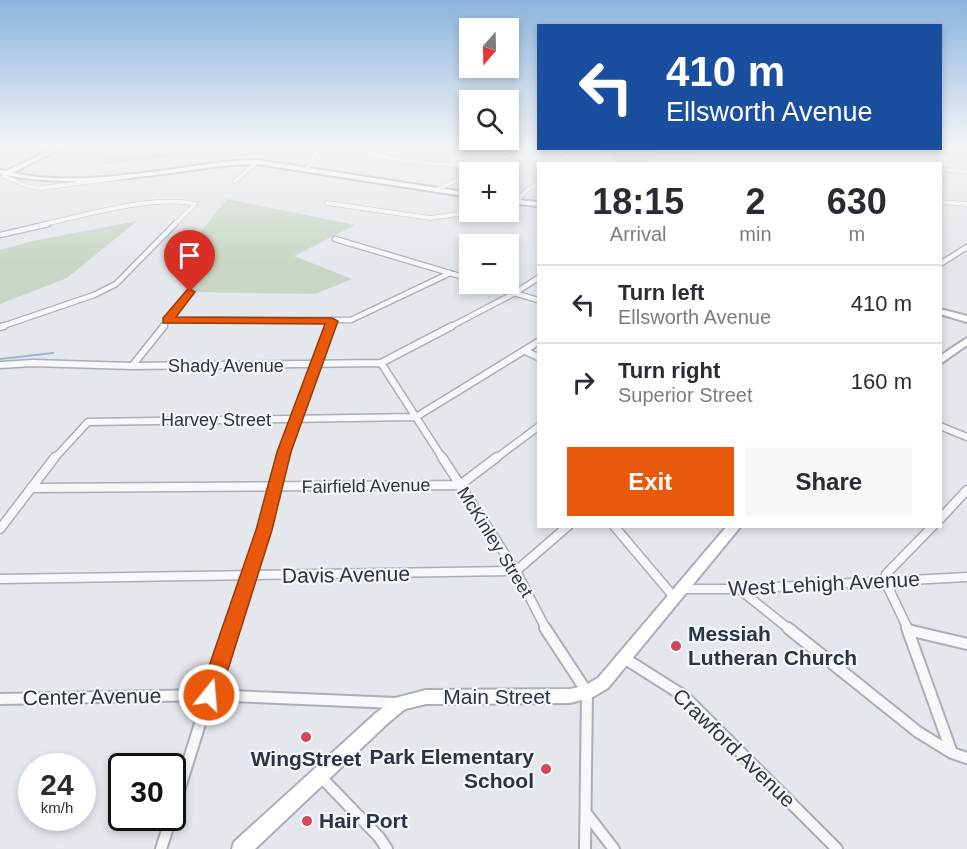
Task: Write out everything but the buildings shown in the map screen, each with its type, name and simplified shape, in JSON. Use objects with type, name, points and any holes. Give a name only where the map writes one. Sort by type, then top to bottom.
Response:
[{"type":"street","points":[[27,186],[42,189],[66,186]]},
{"type":"street","points":[[409,186],[459,193]]},
{"type":"street","points":[[436,190],[443,186]]},
{"type":"street","points":[[519,196],[534,186]]},
{"type":"street","points":[[0,236],[89,215],[168,201],[191,200],[195,204],[116,284],[94,295],[0,327]]},
{"type":"street","points":[[519,202],[537,204]]},
{"type":"street","points":[[942,202],[967,204]]},
{"type":"street","points":[[327,203],[430,218],[459,214]]},
{"type":"street","points":[[335,239],[459,276]]},
{"type":"street","points":[[942,263],[967,247]]},
{"type":"street","points":[[167,320],[351,320],[450,273]]},
{"type":"street","name":"Shady Avenue","points":[[519,290],[537,279]]},
{"type":"street","points":[[132,366],[190,292]]},
{"type":"street","name":"Shady Avenue","points":[[0,365],[33,363],[132,366],[315,366],[381,363],[513,294]]},
{"type":"street","points":[[518,294],[537,300]]},
{"type":"street","points":[[942,311],[967,320]]},
{"type":"street","points":[[186,770],[264,530],[295,419],[332,321]]},
{"type":"street","points":[[942,360],[967,341]]},
{"type":"street","points":[[416,417],[537,343]]},
{"type":"street","points":[[525,351],[537,357]]},
{"type":"street","name":"McKinley Street","points":[[381,363],[396,390],[516,571],[546,630],[587,692]]},
{"type":"street","name":"Harvey Street","points":[[31,488],[88,422],[94,420],[416,417]]},
{"type":"street","points":[[942,427],[967,438]]},
{"type":"street","points":[[460,485],[537,428]]},
{"type":"street","name":"Fairfield Avenue","points":[[31,488],[460,485]]},
{"type":"street","points":[[0,529],[31,488]]},
{"type":"street","points":[[942,517],[967,490]]},
{"type":"street","points":[[516,571],[566,528]]},
{"type":"street","points":[[616,528],[678,593]]},
{"type":"street","name":"Main Street","points":[[241,849],[401,704],[426,697],[570,696],[587,692],[603,683],[733,528]]},
{"type":"street","points":[[931,528],[886,574],[885,581],[908,630],[952,753]]},
{"type":"street","name":"Davis Avenue","points":[[0,579],[247,577],[516,571]]},
{"type":"street","name":"West Lehigh Avenue","points":[[678,593],[967,577]]},
{"type":"street","points":[[739,589],[918,732],[952,753],[967,758]]},
{"type":"street","points":[[908,630],[967,644]]},
{"type":"street","name":"Crawford Avenue","points":[[624,658],[684,696],[837,849]]},
{"type":"street","points":[[585,849],[587,692]]},
{"type":"street","name":"Center Avenue","points":[[0,699],[209,695],[401,704]]},
{"type":"street","points":[[319,776],[379,837],[387,849]]},
{"type":"street","points":[[586,813],[614,849]]},
{"type":"street","points":[[161,849],[167,831]]},
{"type":"green space","points":[[227,199],[355,225],[294,256],[352,279],[315,294],[190,292],[174,265]]},
{"type":"green space","points":[[137,221],[67,278],[0,304],[0,250],[33,241]]},
{"type":"waterway","points":[[0,359],[53,353]]},
{"type":"place","name":"Messiah Lutheran Church","points":[[676,646]]},
{"type":"place","name":"WingStreet","points":[[306,737]]},
{"type":"place","name":"Park Elementary School","points":[[546,769]]},
{"type":"place","name":"Hair Port","points":[[307,821]]},
{"type":"route","points":[[190,292],[167,320],[332,321],[284,452],[264,530],[209,695]]}]
